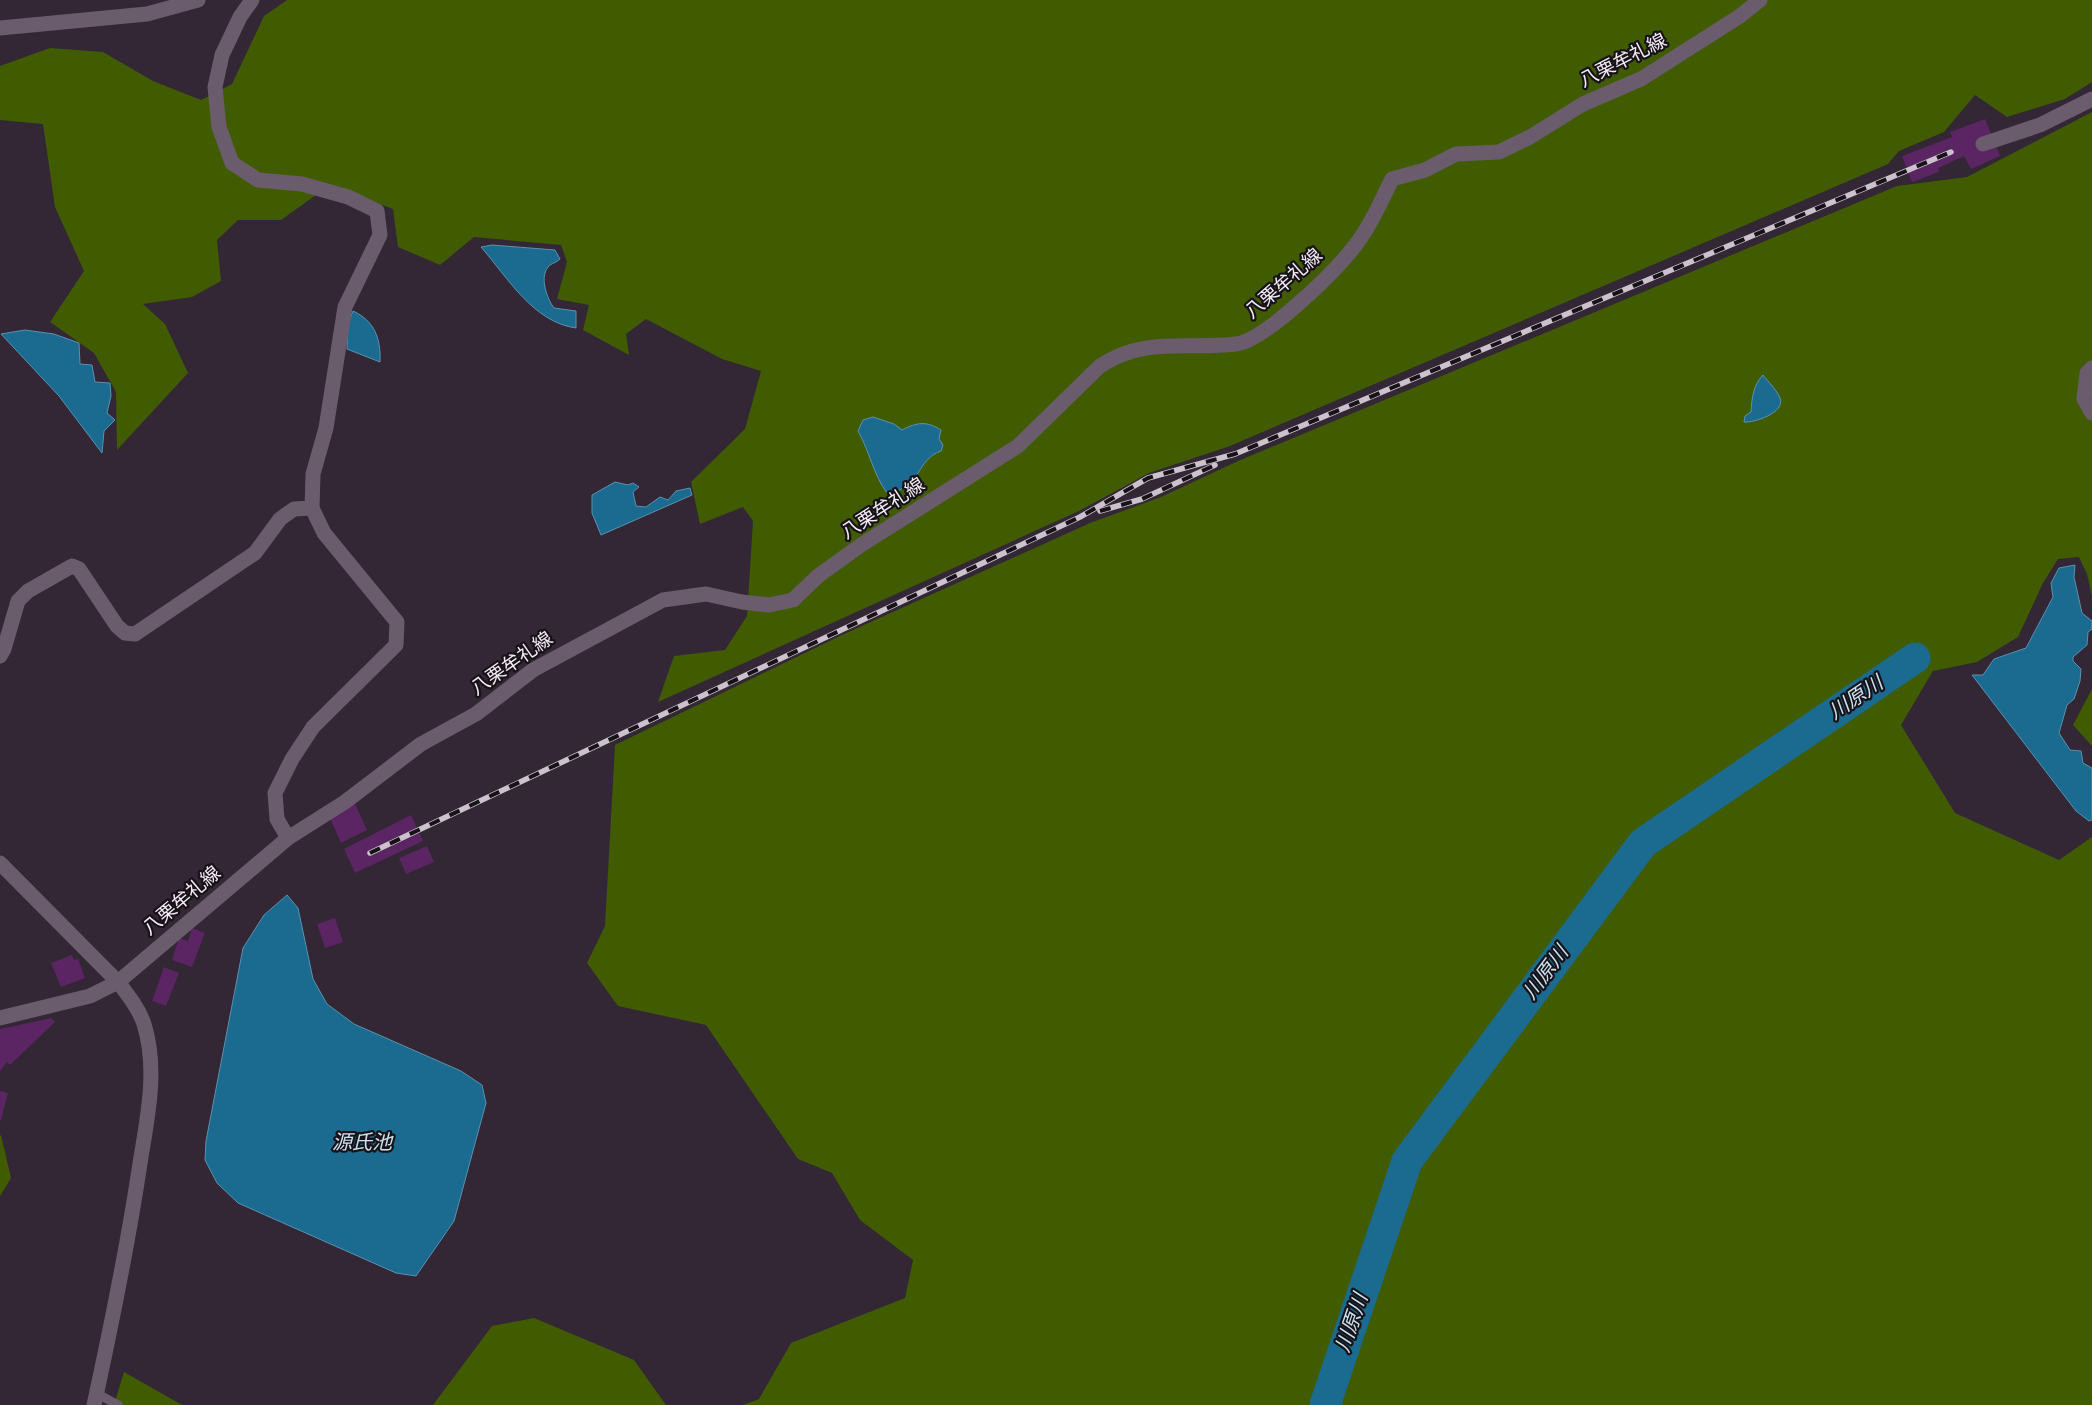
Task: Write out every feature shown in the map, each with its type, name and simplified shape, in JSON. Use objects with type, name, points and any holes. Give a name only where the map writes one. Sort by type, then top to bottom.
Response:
[{"type":"street","points":[[0,28],[147,14],[198,0]]},
{"type":"street","points":[[252,0],[240,17],[222,55],[215,87],[220,126],[232,162],[258,180],[302,184],[348,197],[377,211],[380,235],[346,307],[326,428],[314,474],[312,508],[324,533],[397,622],[396,645],[313,726],[292,759],[275,793],[277,819],[288,838]]},
{"type":"street","name":"八栗牟礼線","points":[[0,1018],[90,996],[118,982],[288,838],[345,802],[421,744],[476,714],[533,670],[663,600],[706,594],[742,602],[770,605],[793,600],[818,576],[861,546],[1018,446],[1100,366],[1115,356],[1141,348],[1172,344],[1239,344],[1264,332],[1306,295],[1351,251],[1377,210],[1392,179],[1425,170],[1456,154],[1499,152],[1530,137],[1583,104],[1648,75],[1740,16],[1760,0]]},
{"type":"street","points":[[1983,144],[2040,125],[2092,99]]},
{"type":"street","points":[[2092,368],[2087,373],[2084,399],[2092,413]]},
{"type":"street","points":[[0,656],[4,650],[18,601],[28,591],[72,566],[79,569],[117,626],[125,633],[135,634],[255,553],[280,519],[294,509],[312,508]]},
{"type":"street","points":[[0,862],[118,982],[131,999],[144,1024],[151,1073],[150,1106],[132,1217],[95,1399]]},
{"type":"lane","points":[[95,1399],[118,1405]]},
{"type":"green space","points":[[287,0],[2092,0],[2092,82],[2065,99],[2007,117],[1975,95],[1944,132],[1899,151],[1888,164],[1230,446],[1149,473],[1079,511],[658,702],[674,656],[725,650],[747,616],[753,521],[743,507],[700,524],[691,482],[745,429],[761,371],[722,359],[646,319],[626,334],[629,355],[583,330],[589,305],[557,299],[567,262],[561,245],[474,237],[440,265],[398,247],[393,209],[330,185],[281,220],[238,220],[217,240],[221,281],[192,297],[143,304],[165,324],[188,373],[117,450],[116,392],[94,353],[50,322],[84,271],[55,207],[43,124],[0,120],[0,66],[50,48],[103,52],[153,81],[201,100],[232,84],[264,16]]},
{"type":"green space","points":[[2092,112],[2092,596],[2087,574],[2079,557],[2058,559],[2043,583],[2018,637],[1977,662],[1933,671],[1901,725],[1955,813],[2059,860],[2092,837],[2092,1405],[743,1405],[759,1399],[791,1343],[905,1298],[913,1260],[860,1220],[832,1173],[798,1159],[706,1025],[618,1006],[587,963],[605,926],[615,745],[844,634],[1090,523],[1161,497],[1238,461],[1897,186],[1967,177]]},
{"type":"green space","points":[[2092,689],[2092,746],[2073,725]]},
{"type":"green space","points":[[0,1136],[11,1178],[0,1196]]},
{"type":"green space","points":[[534,1318],[634,1360],[666,1405],[433,1405],[492,1326]]},
{"type":"green space","points":[[124,1372],[182,1405],[114,1405]]},
{"type":"water","points":[[492,245],[555,250],[560,259],[546,269],[544,281],[546,293],[554,308],[576,311],[576,328],[561,324],[547,317],[522,297],[481,247]]},
{"type":"water","points":[[353,311],[367,320],[375,332],[378,338],[380,362],[347,349],[348,324]]},
{"type":"water","points":[[25,330],[54,334],[79,343],[80,364],[92,365],[95,382],[110,383],[111,396],[107,413],[115,420],[104,431],[102,453],[59,396],[1,334]]},
{"type":"water","points":[[1763,375],[1777,392],[1781,403],[1768,416],[1744,422],[1745,416],[1751,412],[1754,392],[1757,383]]},
{"type":"water","points":[[873,417],[894,424],[902,430],[912,425],[926,424],[941,430],[939,439],[943,445],[941,451],[927,461],[907,486],[887,493],[882,486],[858,431],[863,420]]},
{"type":"water","points":[[615,482],[628,485],[633,483],[639,487],[633,492],[636,506],[646,507],[660,497],[668,500],[676,491],[690,488],[692,495],[601,535],[592,513],[592,495]]},
{"type":"water","points":[[2075,565],[2074,577],[2082,613],[2092,621],[2092,629],[2088,632],[2087,645],[2073,657],[2073,661],[2081,669],[2080,681],[2074,699],[2067,705],[2059,733],[2070,750],[2081,751],[2083,763],[2092,768],[2092,820],[2089,821],[2076,811],[1972,675],[1983,675],[1994,659],[2026,648],[2053,597],[2051,583],[2059,568]]},
{"type":"water","name":"源氏池","points":[[287,895],[298,908],[313,979],[327,1004],[354,1024],[461,1071],[482,1085],[486,1103],[454,1221],[416,1276],[396,1273],[238,1203],[217,1183],[205,1160],[206,1141],[243,948],[264,915]]},
{"type":"building","points":[[1985,119],[2000,156],[1971,169],[1964,156],[1938,168],[1939,172],[1912,182],[1902,156],[1952,137],[1950,132]]},
{"type":"building","points":[[355,804],[367,830],[341,843],[330,818]]},
{"type":"building","points":[[411,815],[423,841],[355,873],[344,849]]},
{"type":"building","points":[[427,846],[434,862],[406,874],[399,858]]},
{"type":"building","points":[[335,918],[343,942],[325,948],[317,924]]},
{"type":"building","points":[[192,928],[205,933],[192,967],[172,960],[179,938],[188,941]]},
{"type":"building","points":[[72,955],[74,960],[78,959],[85,978],[61,987],[51,963]]},
{"type":"building","points":[[164,967],[179,973],[166,1006],[152,1001]]},
{"type":"building","points":[[51,1018],[55,1022],[10,1065],[7,1062],[0,1071],[0,1029]]},
{"type":"building","points":[[0,1091],[8,1093],[1,1120],[0,1120]]},
{"type":"waterway","name":"川原川","points":[[1325,1405],[1407,1161],[1643,843],[1915,658]]},
{"type":"railway","points":[[370,853],[1080,517],[1148,478],[1235,454],[1951,152]]},
{"type":"railway","points":[[1100,511],[1142,499],[1215,465]]}]
